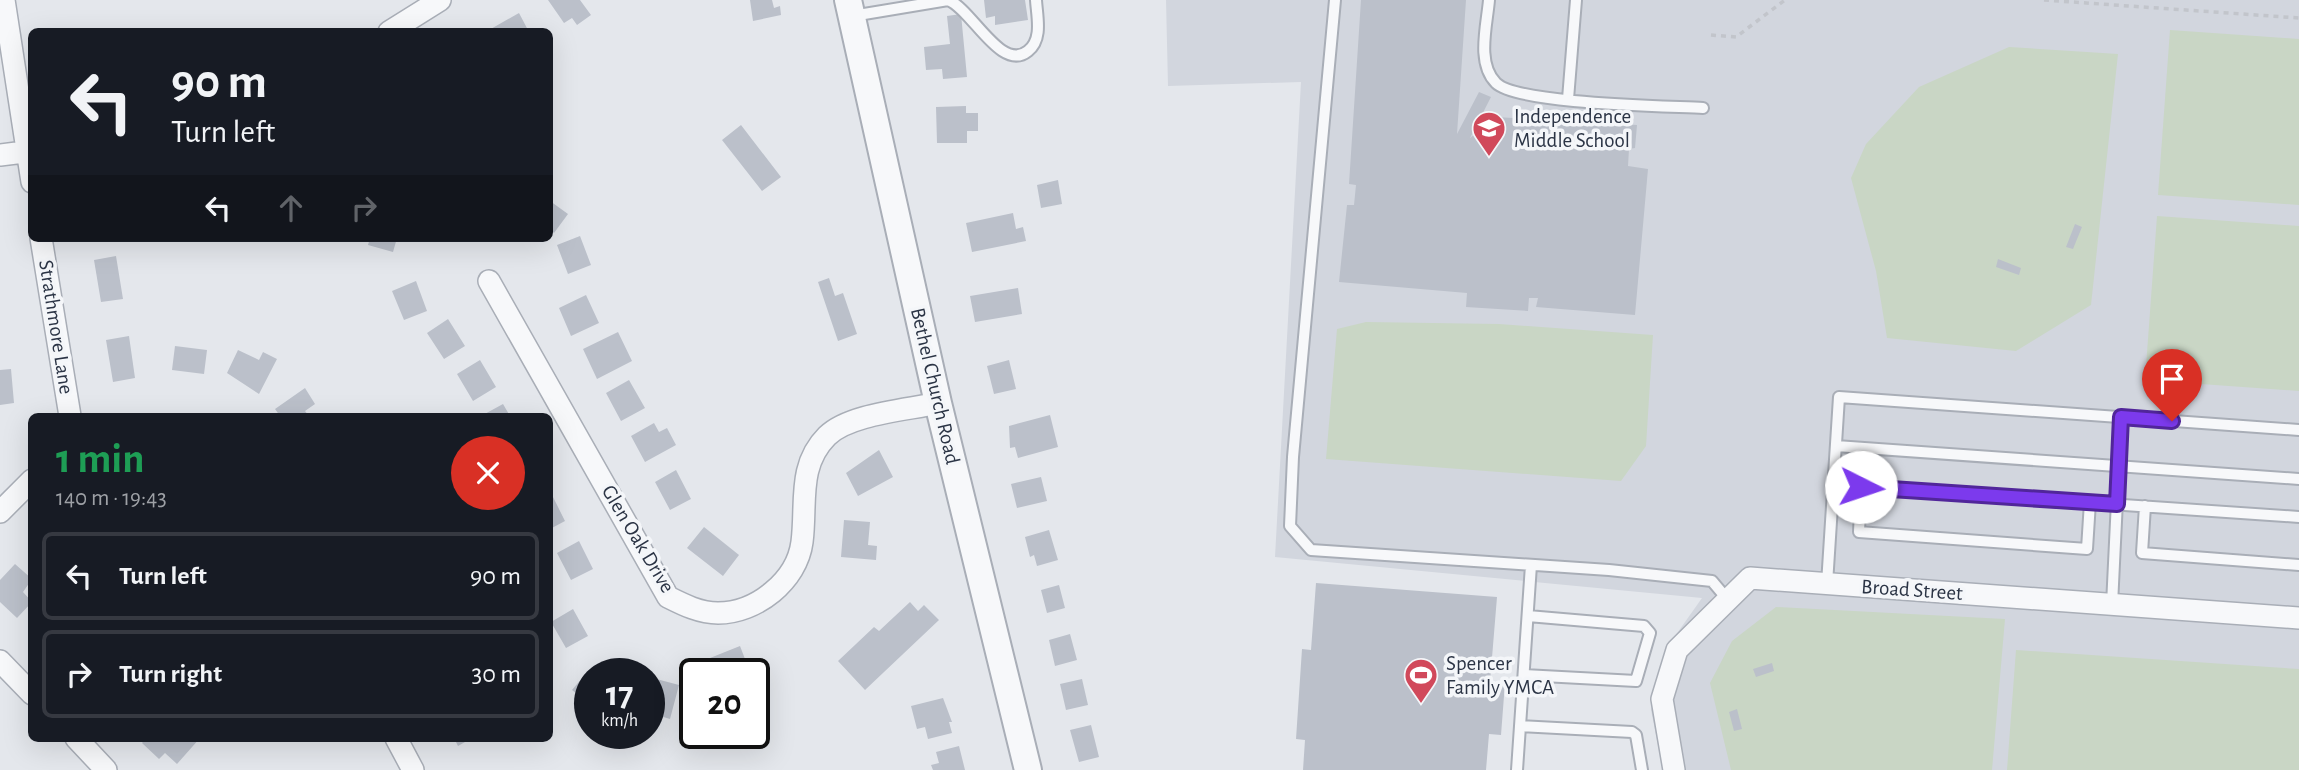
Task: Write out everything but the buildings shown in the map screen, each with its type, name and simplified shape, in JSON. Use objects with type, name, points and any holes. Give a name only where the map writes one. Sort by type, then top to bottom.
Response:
[{"type":"street","points":[[4,0],[28,145]]},
{"type":"street","points":[[395,28],[440,0]]},
{"type":"street","name":"Bethel Church Road","points":[[850,8],[938,403],[1028,770]]},
{"type":"street","points":[[0,155],[28,151]]},
{"type":"street","name":"Strathmore Lane","points":[[42,242],[70,413]]},
{"type":"street","name":"Glen Oak Drive","points":[[489,281],[668,597],[692,609],[719,613],[750,607],[773,592],[791,570],[802,544],[806,474],[814,450],[829,433],[846,423],[938,403]]},
{"type":"street","points":[[0,512],[28,484]]},
{"type":"street","name":"Broad Street","points":[[1674,770],[1662,699],[1677,650],[1750,578],[2299,618]]},
{"type":"street","points":[[0,661],[28,690]]},
{"type":"street","points":[[80,742],[107,770]]},
{"type":"street","points":[[398,742],[413,770]]},
{"type":"lane","points":[[850,8],[948,0],[960,4],[1001,52],[1013,56],[1029,51],[1034,44],[1038,30],[1036,0]]},
{"type":"lane","points":[[1335,0],[1293,457],[1290,526],[1311,550],[1712,581],[1728,600]]},
{"type":"lane","points":[[1489,0],[1485,62],[1497,84],[1525,96],[1703,108]]},
{"type":"lane","points":[[1569,99],[1576,0]]},
{"type":"lane","points":[[1827,584],[1839,397],[2299,430]]},
{"type":"lane","points":[[2112,605],[2121,417]]},
{"type":"lane","points":[[1836,446],[2299,479]]},
{"type":"lane","points":[[1833,485],[2299,517]]},
{"type":"lane","points":[[1861,487],[1859,532],[2087,549],[2090,502]]},
{"type":"lane","points":[[2146,506],[2142,553],[2299,565]]},
{"type":"lane","points":[[1517,770],[1531,565]]},
{"type":"lane","points":[[1524,675],[1636,681],[1650,633],[1643,626],[1528,616]]},
{"type":"lane","points":[[1520,726],[1632,732],[1636,735],[1643,770]]},
{"type":"path","points":[[1710,35],[1736,37],[1785,0]]},
{"type":"path","points":[[2044,0],[2299,18]]},
{"type":"shaded area","points":[[1166,0],[2299,0],[2299,770],[1663,770],[1651,710],[1668,646],[1702,598],[1275,557],[1301,82],[1168,86]]},
{"type":"green space","points":[[2170,30],[2299,39],[2299,205],[2158,195]]},
{"type":"green space","points":[[2009,47],[2118,54],[2091,305],[2016,351],[1887,338],[1876,271],[1851,178],[1866,144],[1919,87]]},
{"type":"green space","points":[[2157,216],[2299,226],[2299,391],[2145,380]]},
{"type":"green space","points":[[1366,322],[1499,324],[1653,335],[1646,446],[1621,481],[1326,459],[1337,329]]},
{"type":"green space","points":[[1776,607],[2005,619],[1992,770],[1731,770],[1710,683],[1732,641]]},
{"type":"green space","points":[[2016,650],[2299,669],[2299,770],[2007,770]]},
{"type":"place","name":"Independence Middle School","points":[[1489,158]]},
{"type":"place","name":"Spencer Family YMCA","points":[[1421,705]]},
{"type":"route","points":[[1861,487],[2117,504],[2121,417],[2172,421]]}]
